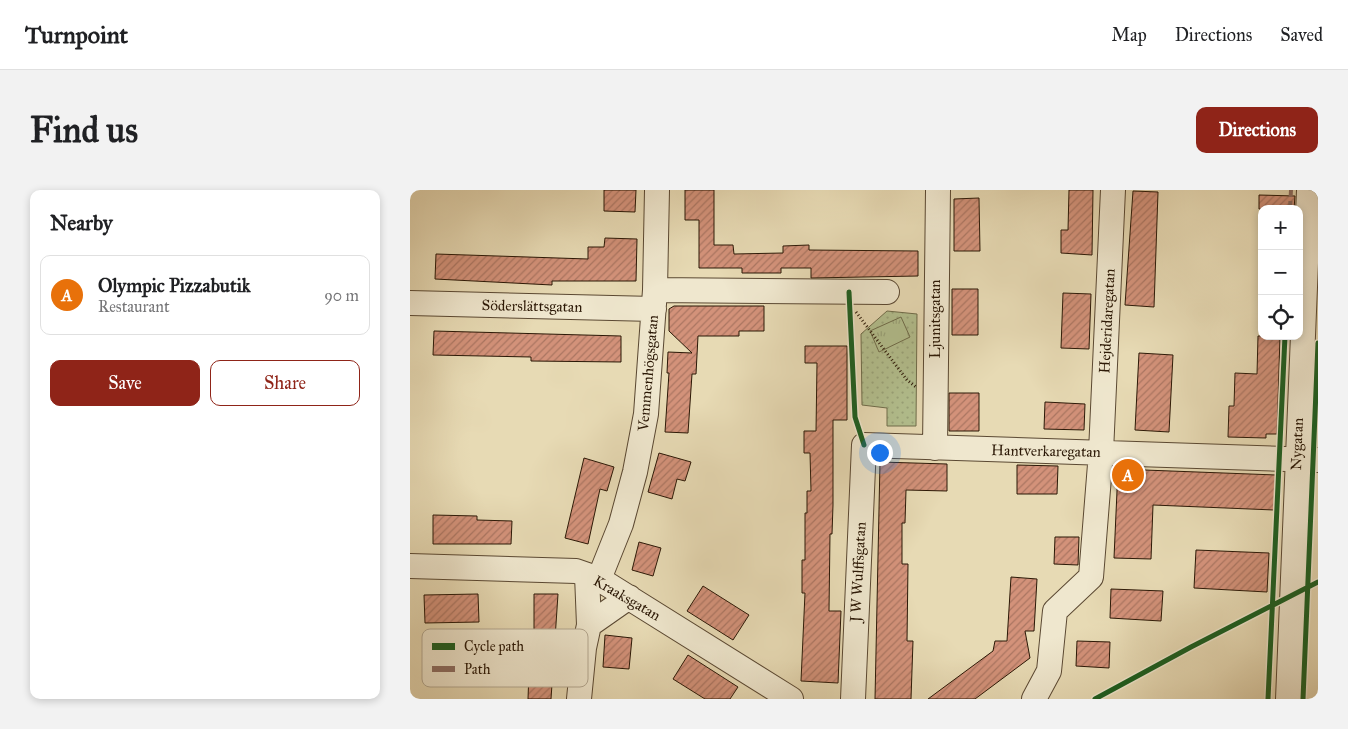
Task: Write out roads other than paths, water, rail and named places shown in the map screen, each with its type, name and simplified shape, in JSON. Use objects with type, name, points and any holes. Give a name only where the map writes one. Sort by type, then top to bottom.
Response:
[{"type":"street","name":"Vemmenhögsgatan","points":[[588,630],[593,577],[621,524],[635,472],[646,414],[654,300],[657,190]]},
{"type":"street","name":"Ljunitsgatan","points":[[935,448],[938,190]]},
{"type":"street","name":"Hejderidaregatan","points":[[1034,699],[1049,671],[1055,611],[1092,576],[1101,452],[1113,190]]},
{"type":"street","name":"Nygatan","points":[[1288,699],[1307,460],[1309,190]]},
{"type":"street","name":"Söderslättsgatan","points":[[410,303],[654,300],[887,292]]},
{"type":"street","name":"Hantverkaregatan","points":[[864,445],[1307,460]]},
{"type":"street","name":"J W Wulffsgatan","points":[[853,699],[864,445]]},
{"type":"street","name":"Kraaksgatan","points":[[410,566],[576,571],[593,577],[629,597],[791,699]]},
{"type":"street","points":[[589,625],[629,597]]},
{"type":"place","name":"Olympic Pizzabutik","points":[[1128,475]]}]
